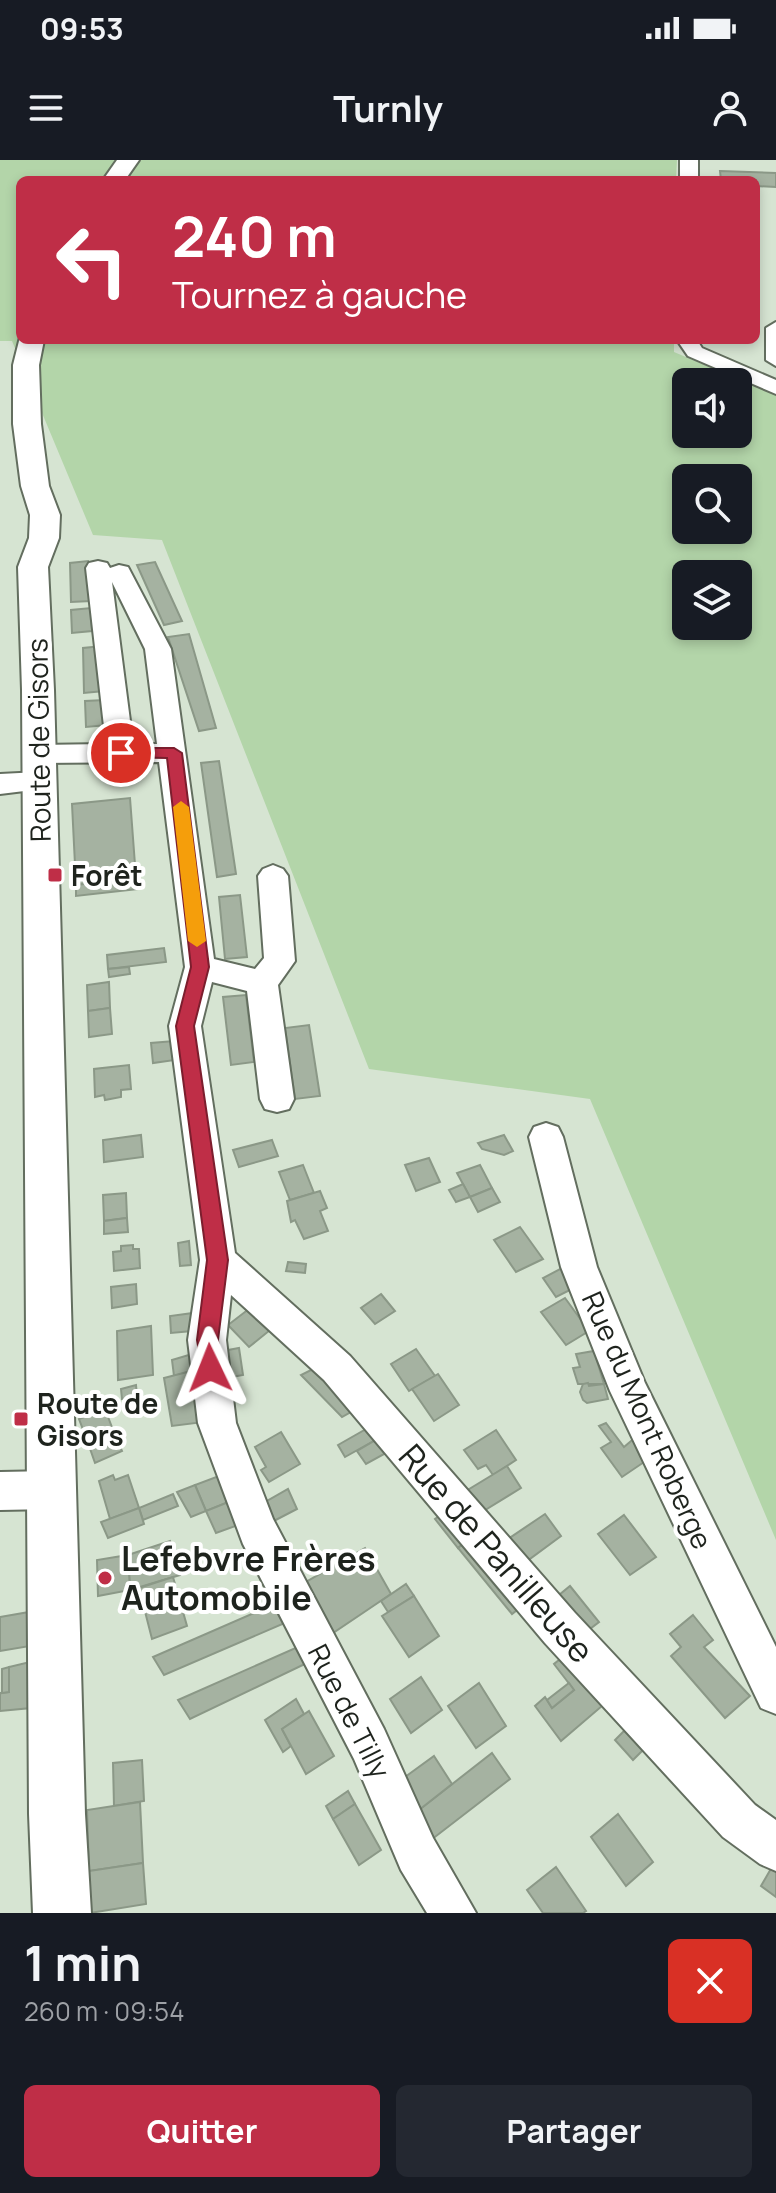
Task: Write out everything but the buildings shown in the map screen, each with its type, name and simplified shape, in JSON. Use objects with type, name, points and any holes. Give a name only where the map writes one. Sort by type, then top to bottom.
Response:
[{"type":"main road","name":"Route de Gisors","points":[[30,344],[26,365],[27,424],[35,486],[45,515],[44,538],[33,567],[26,773],[62,1913]]},
{"type":"street","points":[[776,328],[776,360]]},
{"type":"street","points":[[690,344],[695,352],[776,388]]},
{"type":"street","name":"Rue de Tilly","points":[[121,753],[109,570],[158,649],[174,753],[200,967],[185,1026],[218,1260],[207,1340],[217,1423],[257,1530],[369,1744],[417,1854],[453,1913]]},
{"type":"street","points":[[26,773],[121,753],[174,753]]},
{"type":"street","points":[[273,876],[280,961],[262,983],[277,1099]]},
{"type":"street","points":[[200,967],[262,983]]},
{"type":"street","name":"Rue du Mont Roberge","points":[[546,1137],[579,1267],[629,1391],[776,1693]]},
{"type":"street","name":"Rue de Panilleuse","points":[[218,1260],[337,1368],[560,1628],[739,1821],[776,1848]]},
{"type":"street","points":[[0,1491],[51,1490]]},
{"type":"green space","points":[[0,160],[677,160],[676,176],[16,176],[16,344],[674,344],[674,352],[712,368],[672,368],[672,448],[752,448],[752,385],[776,395],[776,1540],[590,1099],[369,1069],[162,540],[93,535],[12,341],[0,341]]},
{"type":"slow traffic","points":[[181,807],[197,941]]},
{"type":"place","name":"Forêt","points":[[55,875]]},
{"type":"place","name":"Route de Gisors","points":[[21,1419]]},
{"type":"place","name":"Lefebvre Frères Automobile","points":[[105,1578]]},
{"type":"route","points":[[121,753],[174,753],[200,967],[185,1026],[218,1260],[207,1340],[210,1368]]}]
